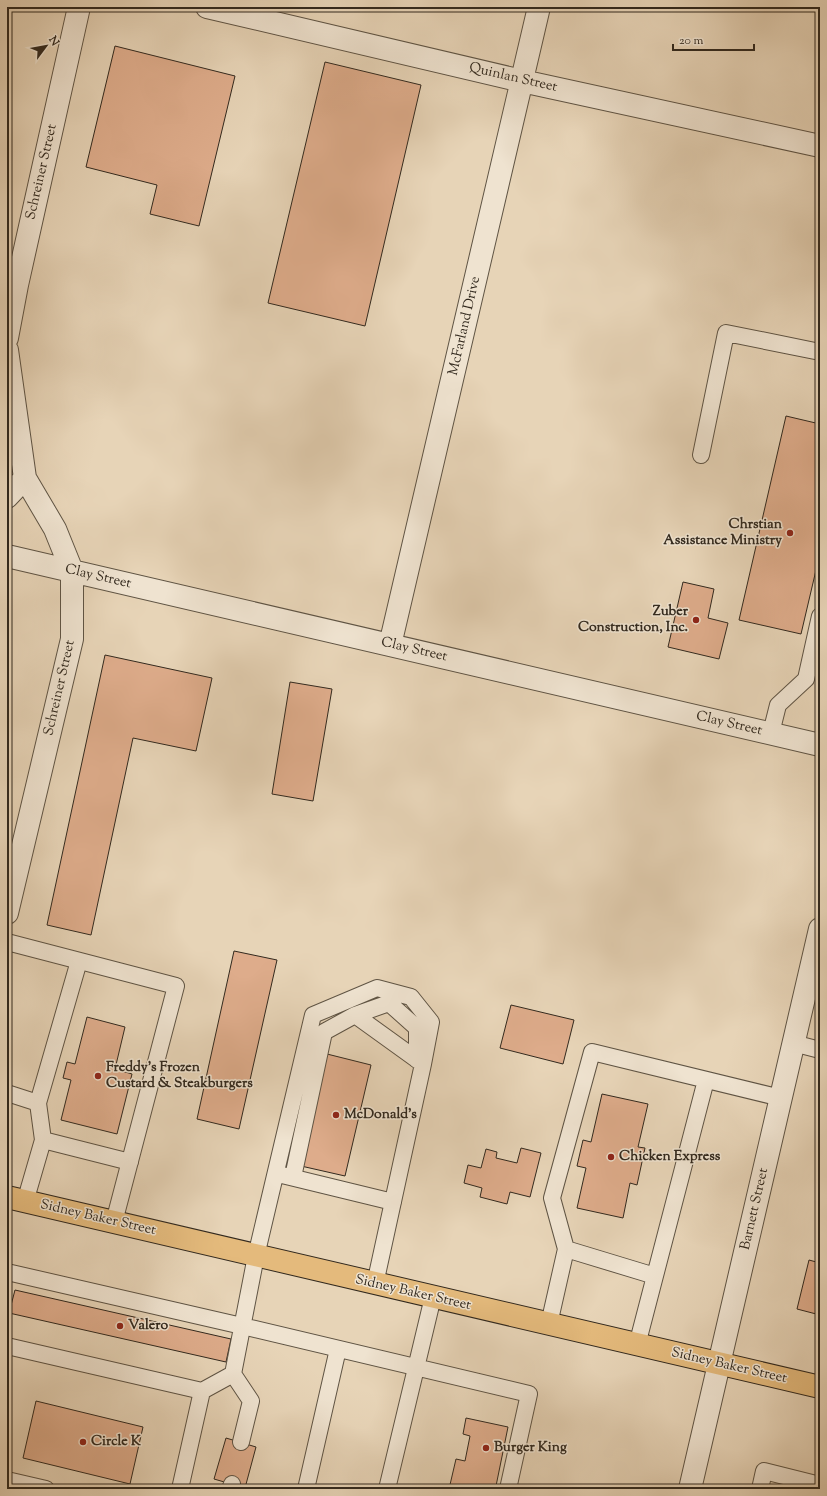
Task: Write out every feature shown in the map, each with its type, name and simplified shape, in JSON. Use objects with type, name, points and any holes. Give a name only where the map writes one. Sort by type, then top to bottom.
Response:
[{"type":"main road","name":"Sidney Baker Street","points":[[16,1199],[820,1387]]},
{"type":"street","name":"Schreiner Street","points":[[7,338],[17,285],[80,7]]},
{"type":"street","name":"Quinlan Street","points":[[207,7],[522,81],[820,146]]},
{"type":"street","name":"McFarland Drive","points":[[390,644],[539,7]]},
{"type":"street","name":"Schreiner Street","points":[[7,350],[25,478],[55,529],[72,571],[72,639],[7,914]]},
{"type":"street","points":[[7,497],[25,478]]},
{"type":"street","name":"Clay Street","points":[[7,556],[820,745]]},
{"type":"street","name":"Barnett Street","points":[[690,1489],[820,929]]},
{"type":"lane","points":[[701,455],[726,333],[820,352]]},
{"type":"lane","points":[[772,734],[778,705],[806,679],[820,616]]},
{"type":"lane","points":[[7,942],[176,986],[114,1222]]},
{"type":"lane","points":[[16,1199],[43,1140],[38,1103],[78,961]]},
{"type":"lane","points":[[241,1442],[250,1401],[233,1374],[256,1256],[313,1015],[377,988],[411,997],[431,1022],[420,1062],[393,1202],[375,1284]]},
{"type":"lane","points":[[293,1177],[324,1032],[355,1015],[389,1003],[417,1028],[420,1062]]},
{"type":"lane","points":[[355,1015],[420,1062]]},
{"type":"lane","points":[[793,1043],[820,1050]]},
{"type":"lane","points":[[549,1324],[566,1249],[552,1198],[592,1052],[781,1098]]},
{"type":"lane","points":[[637,1345],[706,1080]]},
{"type":"lane","points":[[7,1093],[38,1103]]},
{"type":"lane","points":[[43,1140],[130,1162]]},
{"type":"lane","points":[[276,1173],[393,1202]]},
{"type":"lane","points":[[566,1249],[655,1276]]},
{"type":"lane","points":[[7,1272],[529,1394],[508,1489]]},
{"type":"lane","points":[[387,1489],[433,1297]]},
{"type":"lane","points":[[7,1346],[202,1391],[233,1374]]},
{"type":"lane","points":[[306,1489],[338,1349]]},
{"type":"lane","points":[[180,1489],[202,1391]]},
{"type":"lane","points":[[760,1489],[764,1471],[820,1485]]},
{"type":"lane","points":[[7,1480],[46,1489]]},
{"type":"building","points":[[115,46],[235,76],[199,226],[150,214],[157,185],[86,167]]},
{"type":"building","points":[[325,62],[421,85],[365,326],[268,303]]},
{"type":"building","name":"Chrstian Assistance Ministry","points":[[786,416],[820,424],[820,505],[818,512],[820,513],[820,553],[801,634],[739,620]]},
{"type":"building","name":"Zuber Construction, Inc.","points":[[683,582],[714,589],[708,618],[728,623],[719,659],[668,647]]},
{"type":"building","points":[[105,655],[212,678],[196,751],[133,738],[91,935],[47,925]]},
{"type":"building","points":[[290,682],[332,689],[313,801],[272,794]]},
{"type":"building","points":[[234,951],[277,960],[239,1129],[197,1119]]},
{"type":"building","points":[[511,1005],[574,1020],[563,1064],[500,1048]]},
{"type":"building","name":"Freddy's Frozen Custard & Steakburgers","points":[[87,1017],[125,1027],[115,1069],[132,1074],[117,1134],[61,1120],[71,1080],[63,1078],[67,1062],[75,1064]]},
{"type":"building","name":"McDonald's","points":[[327,1054],[371,1065],[345,1176],[301,1166]]},
{"type":"building","name":"Chicken Express","points":[[602,1094],[648,1104],[638,1147],[645,1148],[637,1185],[630,1183],[623,1218],[577,1208],[586,1168],[577,1166],[583,1140],[591,1142]]},
{"type":"building","points":[[521,1148],[541,1153],[530,1197],[510,1192],[507,1204],[480,1197],[482,1188],[464,1183],[468,1165],[481,1168],[486,1149],[497,1152],[496,1158],[517,1163]]},
{"type":"building","points":[[809,1260],[820,1263],[820,1315],[797,1309]]},
{"type":"building","name":"Valero","points":[[15,1290],[231,1339],[226,1362],[9,1313]]},
{"type":"building","name":"Circle K","points":[[36,1401],[143,1427],[130,1484],[23,1458]]},
{"type":"building","name":"Burger King","points":[[466,1418],[508,1427],[496,1486],[506,1489],[449,1489],[456,1459],[465,1461],[470,1436],[463,1434]]},
{"type":"building","points":[[226,1438],[256,1447],[245,1488],[214,1479]]},
{"type":"place","name":"Chrstian Assistance Ministry","points":[[790,533]]},
{"type":"place","name":"Zuber Construction, Inc.","points":[[696,620]]},
{"type":"place","name":"Freddy's Frozen Custard & Steakburgers","points":[[98,1076]]},
{"type":"place","name":"McDonald's","points":[[336,1115]]},
{"type":"place","name":"Chicken Express","points":[[611,1157]]},
{"type":"place","name":"Valero","points":[[120,1326]]},
{"type":"place","name":"Circle K","points":[[83,1442]]},
{"type":"place","name":"Burger King","points":[[486,1448]]}]
